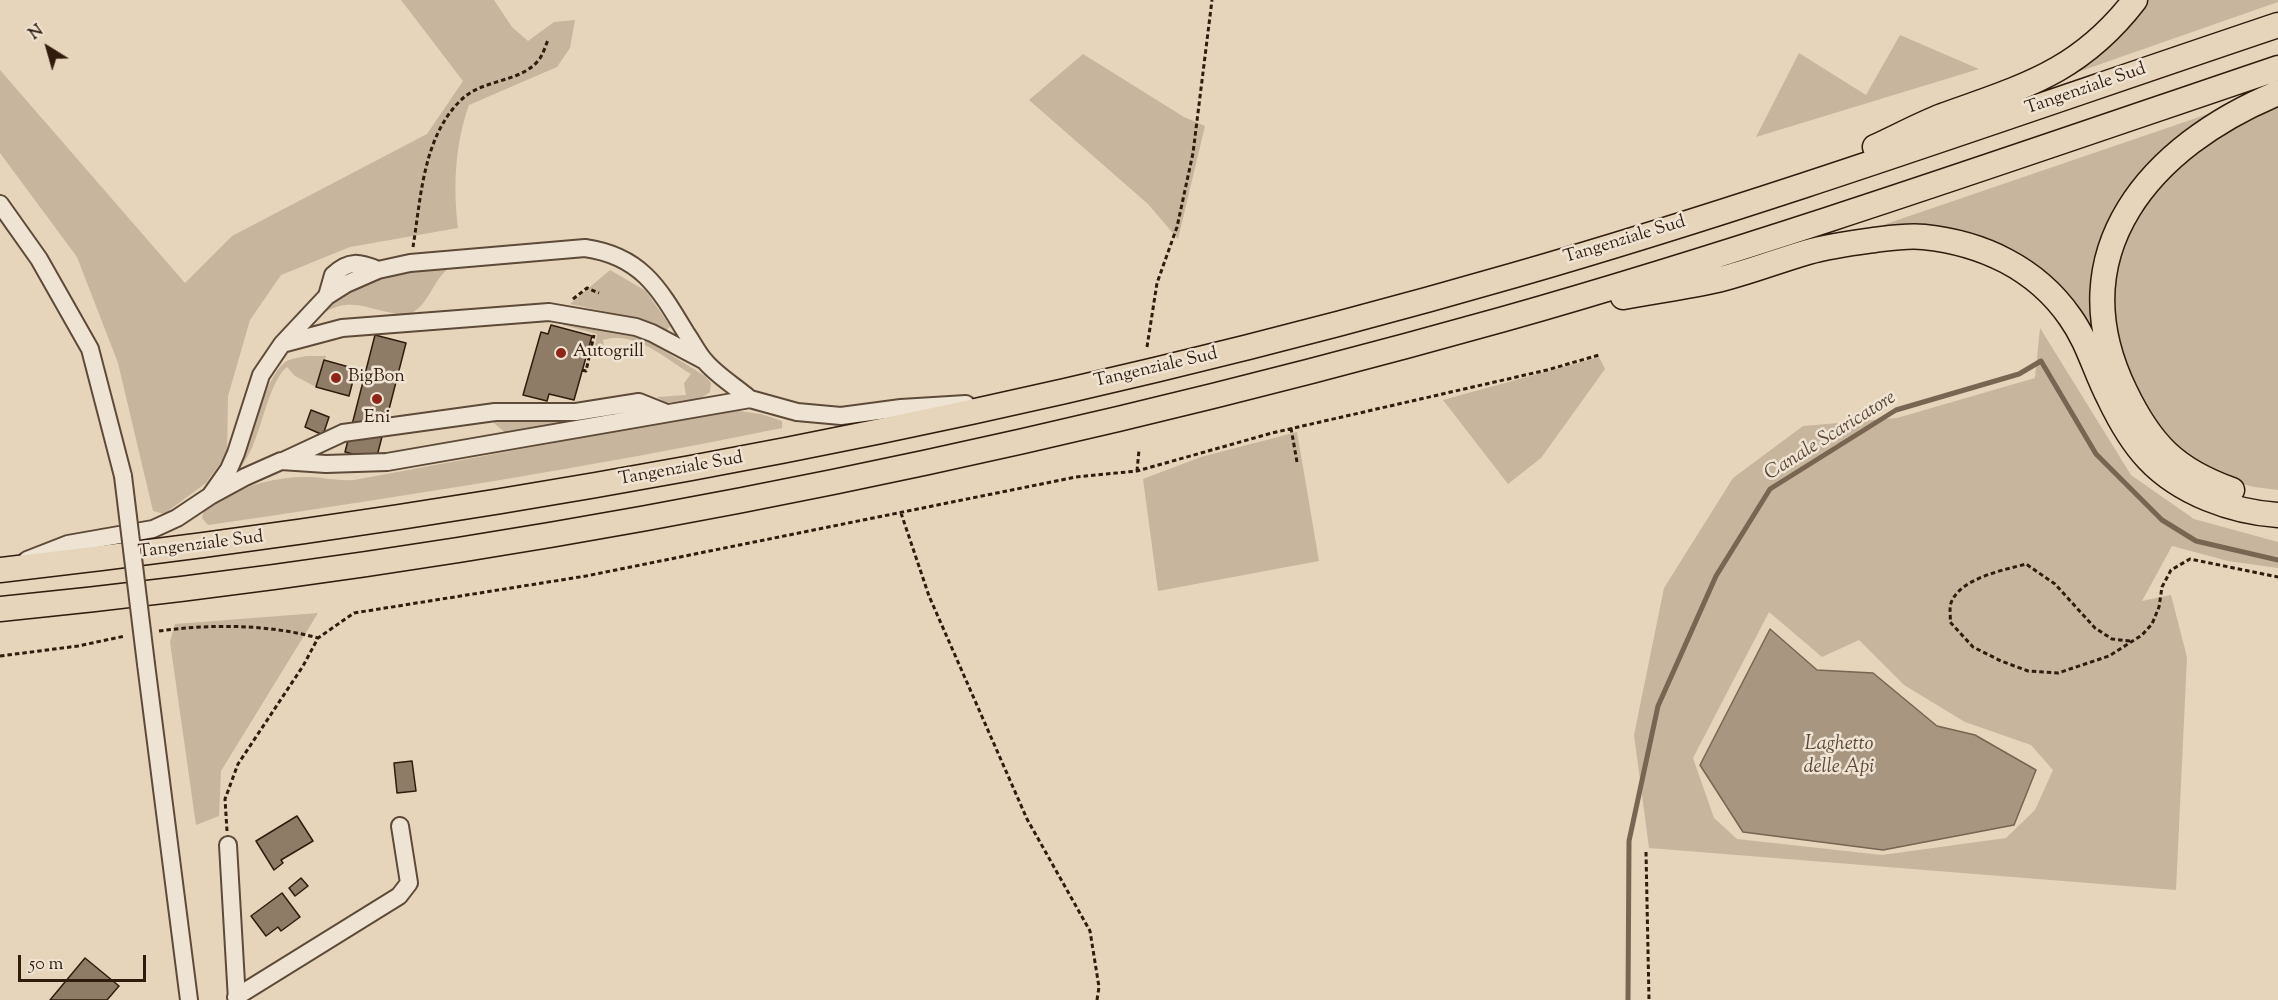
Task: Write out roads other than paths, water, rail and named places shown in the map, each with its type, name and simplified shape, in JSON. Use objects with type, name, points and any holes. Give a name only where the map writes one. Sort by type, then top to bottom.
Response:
[{"type":"highway","points":[[1764,198],[1939,117],[2017,90],[2049,75],[2091,46],[2135,0]]},
{"type":"highway","name":"Tangenziale Sud","points":[[1,570],[290,534],[463,508],[669,473],[1021,401],[1203,358],[1475,286],[1764,198],[2278,25]]},
{"type":"highway","points":[[0,609],[121,597],[467,548],[674,513],[1026,441],[1215,396],[1506,318],[1761,242],[2278,68]]},
{"type":"highway","points":[[2278,93],[2205,131],[2160,168],[2142,188],[2128,209],[2116,234],[2108,259],[2102,308],[2104,332],[2118,378],[2138,416],[2161,448],[2183,467],[2211,482],[2256,496],[2278,499]]},
{"type":"highway","points":[[1506,318],[1717,280],[1810,251],[1854,243],[1894,237],[1922,236],[1960,243],[1986,250],[2008,261],[2031,276],[2052,295],[2085,340],[2108,397],[2134,441],[2147,459],[2169,478],[2192,492],[2215,501],[2243,510],[2278,516]]},
{"type":"street","points":[[0,204],[39,259],[90,349],[123,476],[189,1000]]},
{"type":"street","points":[[210,496],[232,461],[261,375],[282,344],[327,296],[346,284],[378,270],[410,263],[568,248],[602,250],[616,255],[647,276],[658,289],[703,360]]},
{"type":"street","points":[[282,344],[342,328],[549,312],[636,327],[652,333],[703,360],[750,399]]},
{"type":"street","points":[[281,461],[326,464],[387,462],[576,430],[663,412],[750,399],[797,412],[841,416],[901,408],[1021,401]]},
{"type":"street","points":[[1,570],[68,544],[153,529],[177,518],[210,496],[245,477],[343,433],[495,412],[576,412],[639,402],[663,412]]},
{"type":"street","points":[[228,845],[237,999],[399,896],[409,883],[400,826]]},
{"type":"water","name":"Laghetto delle Api","points":[[1770,629],[1817,670],[1873,673],[1937,726],[1975,735],[2036,770],[2014,825],[1883,850],[1743,832],[1700,765]]},
{"type":"waterway","name":"Canale Scaricatore","points":[[1628,1000],[1629,841],[1658,706],[1716,576],[1770,489],[1896,410],[2019,374],[2041,361],[2096,454],[2162,520],[2196,541],[2278,560]]},
{"type":"place","name":"Autogrill","points":[[561,353]]},
{"type":"place","name":"BigBon","points":[[336,378]]},
{"type":"place","name":"Eni","points":[[377,399]]}]
